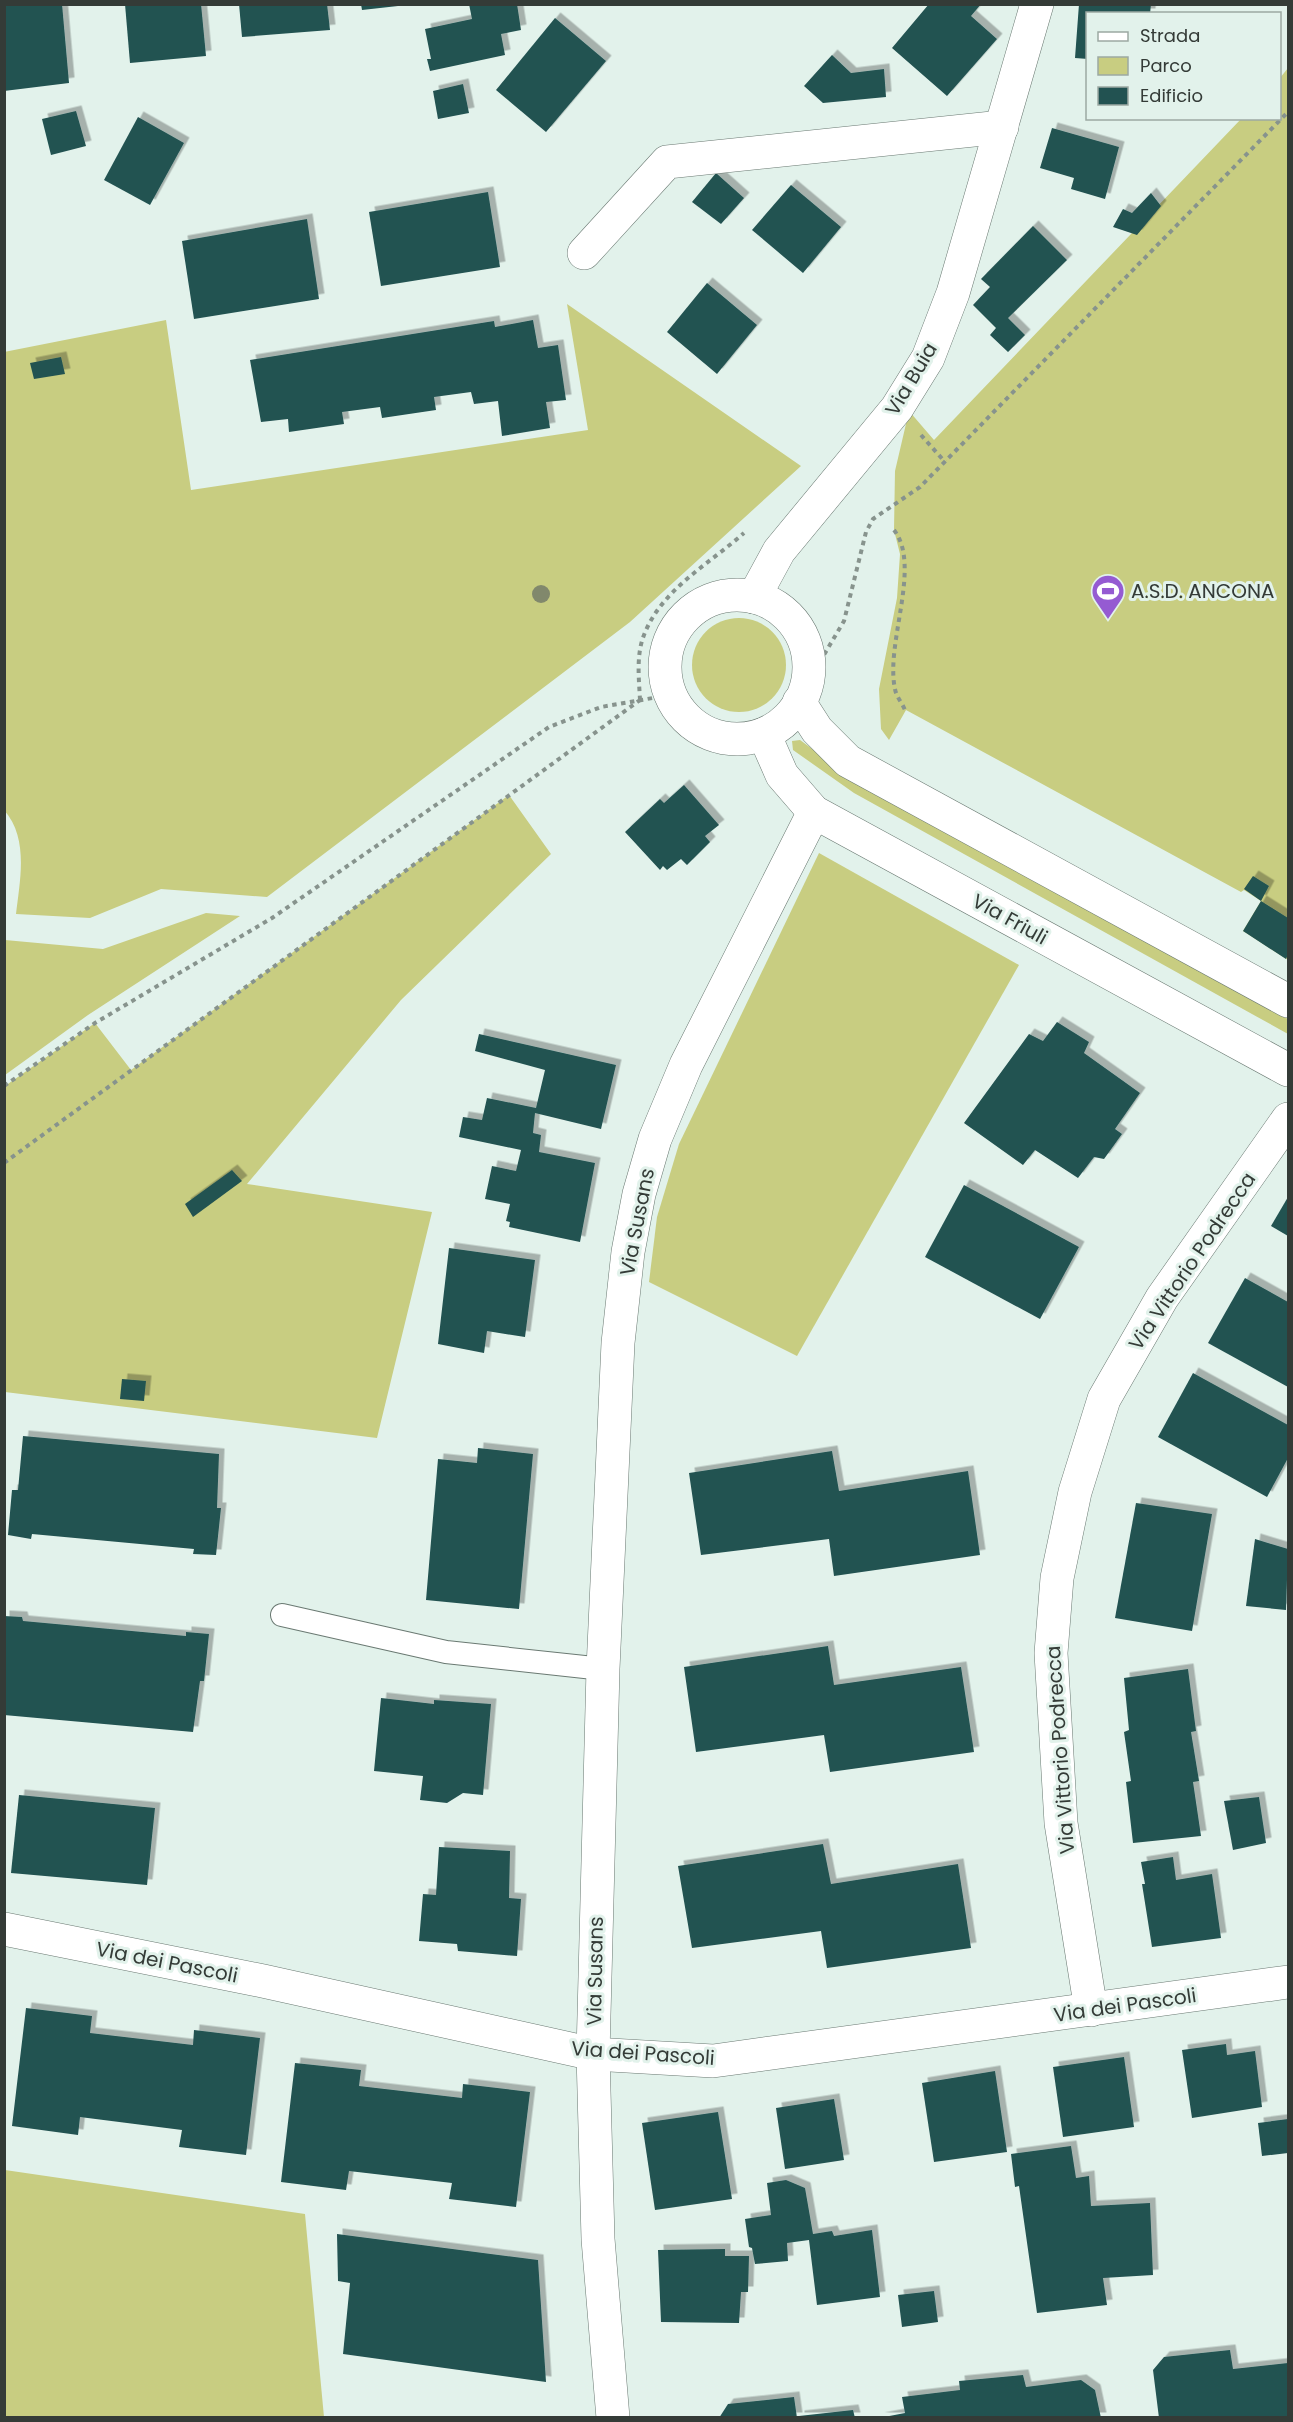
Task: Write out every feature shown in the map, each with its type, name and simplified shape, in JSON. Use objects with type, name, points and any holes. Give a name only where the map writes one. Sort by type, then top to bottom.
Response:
[{"type":"street","name":"Via Buia","points":[[754,597],[779,551],[897,408],[928,358],[953,293],[1037,4]]},
{"type":"street","points":[[584,253],[667,162],[1002,127]]},
{"type":"street","points":[[732,595],[754,597],[781,611],[801,635],[807,655],[804,691],[790,715],[764,734],[742,739],[720,737],[699,729],[682,714],[655,697],[665,672],[667,650],[675,629],[690,612],[709,600],[732,595]]},
{"type":"street","points":[[804,691],[825,739],[848,761],[1288,1001]]},
{"type":"street","name":"Via Friuli","points":[[764,734],[782,775],[814,812],[1288,1070]]},
{"type":"street","name":"Via Susans","points":[[613,2418],[598,2239],[593,2054],[603,1669],[618,1343],[628,1252],[639,1194],[655,1139],[686,1065],[814,812]]},
{"type":"street","name":"Via Vittorio Podrecca","points":[[1091,2010],[1061,1823],[1051,1653],[1057,1578],[1075,1492],[1104,1399],[1162,1298],[1288,1119]]},
{"type":"street","name":"Via dei Pascoli","points":[[4,1929],[274,1984],[593,2054],[713,2061],[1288,1982]]},
{"type":"lane","points":[[282,1616],[446,1652],[603,1669]]},
{"type":"path","points":[[804,691],[844,621],[866,532],[873,519],[920,487],[1280,120]]},
{"type":"path","points":[[929,444],[945,462]]},
{"type":"path","points":[[655,697],[639,664],[643,636],[656,613],[672,592],[748,530]]},
{"type":"path","points":[[894,530],[904,548],[904,570],[893,658],[895,691],[905,710]]},
{"type":"path","points":[[4,1086],[95,1023],[272,918],[549,727],[601,707],[655,697]]},
{"type":"path","points":[[4,1163],[655,697]]},
{"type":"green space","name":"A.S.D. ANCONA","points":[[1288,68],[1288,960],[1243,931],[1261,901],[1244,890],[1241,892],[906,710],[889,740],[881,729],[879,689],[897,598],[900,554],[894,530],[895,471],[909,411],[934,440],[1240,120],[1281,120],[1281,77]]},
{"type":"green space","points":[[567,304],[801,466],[630,622],[267,897],[161,889],[90,918],[16,914],[21,874],[20,846],[12,821],[4,810],[4,352],[166,320],[191,490],[588,430]]},
{"type":"green space","points":[[739,618],[757,621],[773,631],[783,647],[786,665],[783,683],[773,699],[757,709],[739,712],[721,709],[705,699],[695,683],[692,665],[695,647],[705,631],[721,621]]},
{"type":"green space","points":[[800,740],[855,780],[1288,1019],[1288,1034],[854,793],[793,750],[792,741]]},
{"type":"green space","points":[[509,795],[551,854],[401,1000],[247,1184],[432,1212],[377,1438],[5,1392],[5,1086],[95,1023],[131,1070]]},
{"type":"green space","points":[[819,853],[1019,965],[797,1356],[649,1282],[657,1217],[679,1144]]},
{"type":"green space","points":[[206,913],[240,916],[88,1015],[5,1075],[5,940],[103,949]]},
{"type":"green space","points":[[5,2170],[305,2214],[324,2417],[5,2417]]},
{"type":"building","points":[[4,4],[62,4],[69,83],[4,91]]},
{"type":"building","points":[[125,4],[201,4],[206,56],[130,63]]},
{"type":"building","points":[[239,4],[327,4],[330,30],[242,37]]},
{"type":"building","points":[[361,4],[398,4],[398,6],[362,10]]},
{"type":"building","points":[[469,4],[517,4],[521,30],[501,34],[505,55],[430,71],[427,59],[431,59],[425,29],[472,19]]},
{"type":"building","points":[[929,4],[981,4],[971,16],[997,39],[947,96],[892,48]]},
{"type":"building","points":[[1079,4],[1151,4],[1150,12],[1086,12],[1086,59],[1075,58]]},
{"type":"building","points":[[555,18],[606,61],[546,132],[496,90]]},
{"type":"building","points":[[832,55],[851,73],[884,69],[886,97],[823,103],[804,86]]},
{"type":"building","points":[[463,84],[469,113],[438,119],[433,91]]},
{"type":"building","points":[[76,111],[86,146],[51,155],[42,119]]},
{"type":"building","points":[[138,117],[184,143],[150,205],[104,180]]},
{"type":"building","points":[[1052,128],[1119,147],[1105,199],[1071,189],[1074,178],[1040,168]]},
{"type":"building","points":[[716,173],[744,198],[721,224],[692,202]]},
{"type":"building","points":[[791,185],[841,227],[803,273],[752,230]]},
{"type":"building","points":[[488,192],[500,267],[381,286],[369,212]]},
{"type":"building","points":[[1151,193],[1161,206],[1137,235],[1113,227],[1123,209],[1132,213]]},
{"type":"building","points":[[307,219],[319,299],[194,319],[182,241]]},
{"type":"building","points":[[1033,226],[1067,260],[1008,318],[1025,335],[1008,352],[990,335],[996,328],[973,305],[990,287],[981,279]]},
{"type":"building","points":[[707,283],[757,325],[717,374],[667,332]]},
{"type":"building","points":[[533,320],[538,348],[558,345],[566,400],[546,402],[550,428],[502,436],[498,401],[474,404],[471,392],[434,397],[436,410],[382,418],[380,407],[342,412],[344,424],[289,432],[288,419],[261,422],[250,360],[494,321],[495,327]]},
{"type":"building","points":[[61,357],[65,374],[34,379],[30,363]]},
{"type":"building","points":[[684,785],[719,825],[705,836],[710,842],[687,865],[681,859],[667,870],[663,866],[660,870],[625,832],[660,799],[664,803]]},
{"type":"building","points":[[1253,876],[1269,886],[1261,901],[1244,889]]},
{"type":"building","points":[[1261,901],[1288,918],[1288,955],[1286,959],[1243,931]]},
{"type":"building","points":[[1057,1022],[1089,1042],[1084,1053],[1140,1093],[1115,1129],[1122,1134],[1104,1159],[1094,1157],[1078,1178],[1035,1150],[1023,1165],[964,1123],[1029,1034],[1043,1041]]},
{"type":"building","points":[[479,1034],[616,1065],[601,1129],[535,1113],[533,1133],[541,1135],[539,1152],[595,1163],[580,1242],[509,1227],[510,1222],[506,1221],[510,1204],[485,1199],[492,1166],[516,1171],[521,1150],[459,1137],[463,1117],[482,1120],[487,1098],[536,1108],[545,1070],[475,1051]]},
{"type":"building","points":[[232,1170],[242,1181],[193,1217],[185,1204]]},
{"type":"building","points":[[964,1185],[1079,1247],[1040,1319],[925,1257]]},
{"type":"building","points":[[1288,1197],[1288,1236],[1271,1226]]},
{"type":"building","points":[[449,1248],[535,1260],[525,1337],[487,1331],[484,1353],[438,1344]]},
{"type":"building","points":[[1245,1278],[1288,1302],[1288,1387],[1208,1343]]},
{"type":"building","points":[[1193,1373],[1288,1425],[1288,1458],[1267,1497],[1158,1437]]},
{"type":"building","points":[[122,1379],[146,1381],[144,1401],[120,1399]]},
{"type":"building","points":[[23,1436],[219,1454],[217,1508],[221,1508],[216,1555],[193,1554],[194,1549],[32,1534],[31,1539],[8,1535],[12,1490],[18,1490]]},
{"type":"building","points":[[478,1448],[533,1454],[519,1609],[426,1600],[438,1459],[477,1463]]},
{"type":"building","points":[[832,1451],[839,1491],[968,1471],[980,1555],[834,1576],[829,1539],[701,1555],[689,1473]]},
{"type":"building","points":[[1136,1503],[1212,1514],[1192,1631],[1115,1618]]},
{"type":"building","points":[[1255,1539],[1288,1549],[1286,1610],[1246,1606]]},
{"type":"building","points":[[4,1616],[22,1617],[23,1621],[186,1636],[186,1632],[209,1634],[204,1681],[200,1681],[193,1732],[4,1715]]},
{"type":"building","points":[[828,1646],[834,1685],[961,1667],[974,1752],[830,1772],[824,1735],[696,1752],[684,1667]]},
{"type":"building","points":[[1188,1669],[1196,1731],[1191,1732],[1199,1781],[1193,1782],[1201,1836],[1133,1843],[1126,1782],[1131,1781],[1124,1732],[1129,1730],[1124,1678]]},
{"type":"building","points":[[381,1698],[434,1704],[434,1700],[491,1704],[483,1795],[463,1793],[447,1803],[420,1800],[423,1776],[374,1771]]},
{"type":"building","points":[[19,1795],[155,1808],[147,1885],[11,1873]]},
{"type":"building","points":[[1259,1797],[1266,1843],[1233,1850],[1224,1801]]},
{"type":"building","points":[[823,1844],[831,1884],[958,1864],[971,1948],[827,1968],[821,1931],[692,1948],[678,1866]]},
{"type":"building","points":[[439,1847],[510,1851],[509,1898],[521,1899],[517,1956],[458,1951],[457,1944],[419,1941],[423,1894],[436,1895]]},
{"type":"building","points":[[1173,1857],[1176,1880],[1212,1874],[1221,1938],[1152,1947],[1142,1884],[1145,1884],[1141,1862]]},
{"type":"building","points":[[26,2008],[92,2016],[90,2033],[193,2045],[194,2030],[260,2038],[246,2155],[179,2147],[182,2130],[80,2117],[78,2135],[12,2126]]},
{"type":"building","points":[[1226,2044],[1227,2055],[1255,2051],[1262,2107],[1192,2118],[1182,2050]]},
{"type":"building","points":[[1124,2057],[1134,2127],[1063,2137],[1053,2067]]},
{"type":"building","points":[[295,2063],[361,2070],[359,2086],[462,2098],[463,2084],[530,2092],[516,2207],[449,2199],[452,2183],[349,2171],[346,2190],[281,2182]]},
{"type":"building","points":[[995,2071],[1007,2152],[934,2162],[922,2083]]},
{"type":"building","points":[[834,2099],[844,2160],[785,2169],[776,2108]]},
{"type":"building","points":[[718,2112],[732,2199],[655,2210],[642,2123]]},
{"type":"building","points":[[1288,2119],[1288,2153],[1262,2156],[1258,2123]]},
{"type":"building","points":[[1071,2146],[1076,2178],[1089,2176],[1091,2206],[1150,2203],[1153,2275],[1103,2278],[1107,2305],[1037,2313],[1019,2186],[1015,2187],[1011,2154]]},
{"type":"building","points":[[786,2180],[805,2188],[813,2234],[832,2231],[834,2236],[872,2230],[880,2297],[817,2305],[809,2240],[787,2243],[788,2261],[755,2264],[752,2248],[749,2247],[745,2219],[771,2215],[767,2183]]},
{"type":"building","points":[[337,2234],[538,2260],[546,2382],[343,2354],[350,2283],[338,2281]]},
{"type":"building","points":[[725,2249],[725,2256],[749,2256],[748,2292],[741,2292],[739,2323],[661,2322],[658,2250]]},
{"type":"building","points":[[934,2291],[938,2322],[902,2327],[898,2295]]},
{"type":"building","points":[[1230,2350],[1233,2369],[1288,2363],[1288,2418],[1159,2418],[1153,2370],[1164,2357]]},
{"type":"building","points":[[1023,2375],[1026,2387],[1081,2380],[1095,2390],[1101,2418],[879,2418],[905,2413],[902,2397],[960,2390],[959,2381]]},
{"type":"building","points":[[794,2397],[797,2418],[719,2418],[728,2404]]},
{"type":"building","points":[[853,2410],[855,2418],[799,2418],[799,2416]]},
{"type":"place","name":"A.S.D. ANCONA","points":[[1108,620]]}]
